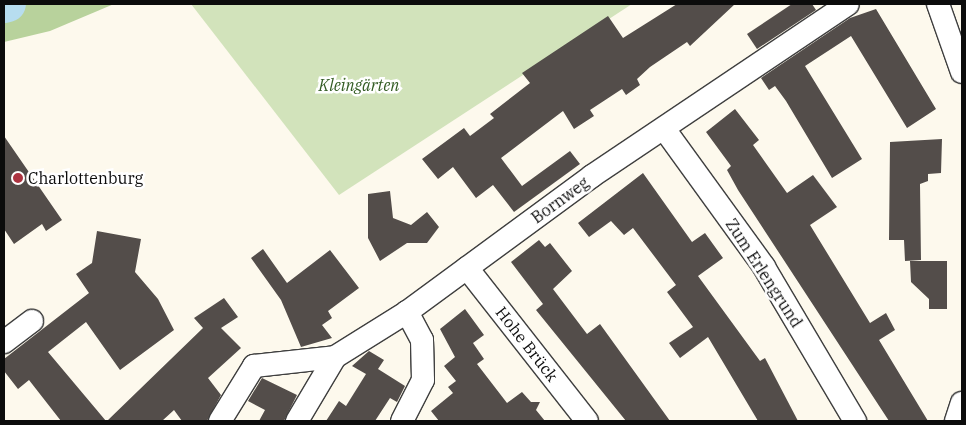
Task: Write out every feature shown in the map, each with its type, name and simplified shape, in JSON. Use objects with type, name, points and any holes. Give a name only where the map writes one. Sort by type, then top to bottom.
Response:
[{"type":"street","name":"Bornweg","points":[[296,421],[335,357],[407,312],[467,268],[848,4]]},
{"type":"street","points":[[938,4],[962,72]]},
{"type":"street","name":"Zum Erlengrund","points":[[665,130],[764,267],[855,421]]},
{"type":"street","name":"Hohe Brück","points":[[467,268],[587,421]]},
{"type":"street","points":[[402,421],[423,380],[422,340],[407,312]]},
{"type":"street","points":[[4,342],[32,322]]},
{"type":"street","points":[[220,421],[254,366],[335,357]]},
{"type":"street","points":[[956,421],[962,403]]},
{"type":"green space","points":[[4,4],[114,4],[50,31],[4,42]]},
{"type":"green space","name":"Kleingärten","points":[[191,4],[632,4],[339,195]]},
{"type":"building","points":[[677,4],[735,4],[690,46],[687,42],[650,67],[637,79],[640,85],[626,95],[622,89],[590,110],[594,116],[574,129],[563,111],[501,158],[522,186],[570,151],[580,164],[514,212],[493,185],[476,198],[453,167],[438,179],[422,159],[464,128],[470,136],[494,118],[490,114],[530,83],[522,73],[608,16],[623,38]]},
{"type":"building","points":[[792,4],[812,4],[816,10],[757,49],[747,34]]},
{"type":"building","points":[[876,9],[936,109],[907,128],[851,36],[805,66],[862,159],[832,178],[786,101],[775,86],[769,90],[761,78],[850,18]]},
{"type":"building","points":[[735,109],[759,140],[753,145],[787,193],[813,175],[837,207],[810,225],[870,323],[886,313],[895,330],[879,340],[928,421],[889,421],[738,190],[727,170],[731,166],[706,132]]},
{"type":"building","name":"Charlottenburg","points":[[4,136],[62,220],[46,231],[42,224],[14,244],[4,229]]},
{"type":"building","points":[[942,139],[941,173],[928,174],[928,181],[920,184],[921,260],[905,261],[904,240],[889,240],[890,142]]},
{"type":"building","points":[[643,173],[692,242],[705,233],[723,258],[698,276],[760,361],[765,358],[798,421],[758,421],[708,337],[680,358],[669,343],[693,327],[667,292],[676,285],[633,228],[624,235],[611,221],[589,237],[578,223]]},
{"type":"building","points":[[390,191],[393,218],[411,225],[427,212],[439,227],[427,243],[407,243],[380,261],[368,238],[368,194]]},
{"type":"building","points":[[97,231],[141,239],[135,272],[158,299],[174,330],[120,370],[86,322],[48,352],[106,421],[61,421],[29,380],[18,389],[4,371],[4,359],[89,293],[76,274],[92,263]]},
{"type":"building","points":[[539,240],[545,247],[550,243],[572,271],[553,289],[587,334],[600,324],[670,421],[626,421],[536,310],[543,304],[511,262]]},
{"type":"building","points":[[263,249],[287,283],[330,250],[359,288],[328,311],[332,318],[322,325],[332,338],[301,347],[281,300],[251,258]]},
{"type":"building","points":[[910,261],[947,261],[947,309],[929,309],[929,299],[911,282]]},
{"type":"building","points":[[224,298],[238,317],[221,328],[241,348],[208,378],[221,395],[207,421],[182,421],[174,410],[162,421],[107,421],[203,328],[194,318]]},
{"type":"building","points":[[465,309],[484,335],[473,343],[484,359],[477,364],[507,403],[522,392],[531,402],[540,402],[536,410],[545,421],[439,421],[431,411],[453,393],[448,387],[456,381],[444,366],[455,357],[440,329]]},
{"type":"building","points":[[369,351],[384,360],[378,369],[405,386],[397,402],[390,398],[375,421],[326,421],[339,401],[346,406],[366,374],[352,366]]},
{"type":"building","points":[[262,378],[297,395],[284,421],[259,421],[265,410],[248,401]]},
{"type":"waterway","points":[[4,5],[8,4]]},
{"type":"place","name":"Charlottenburg","points":[[18,178]]}]
